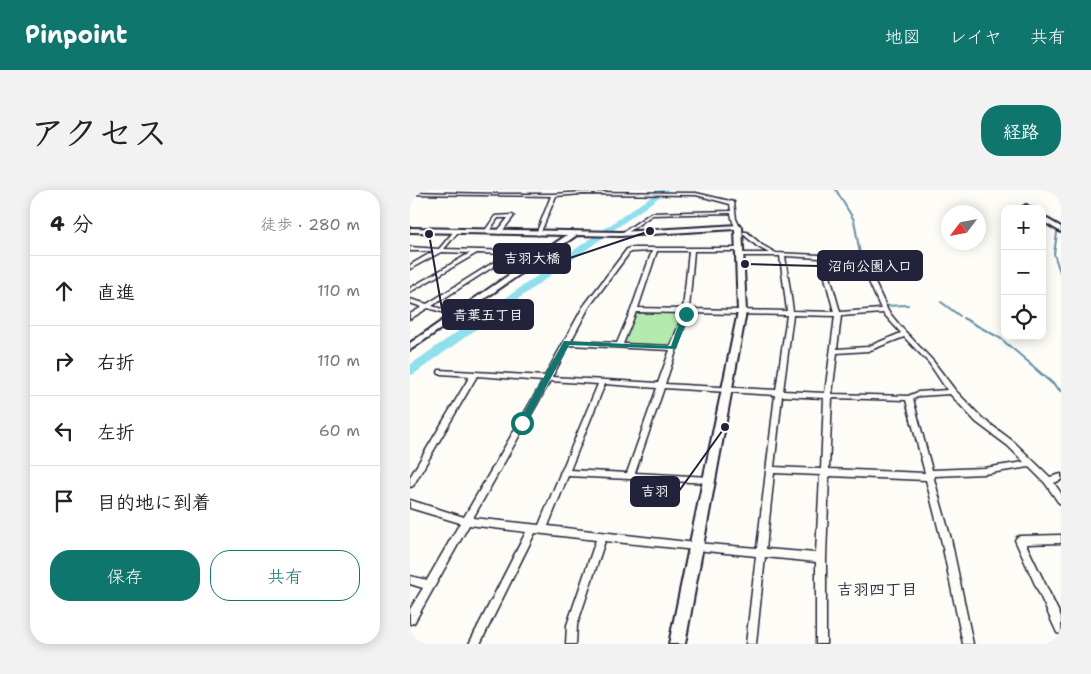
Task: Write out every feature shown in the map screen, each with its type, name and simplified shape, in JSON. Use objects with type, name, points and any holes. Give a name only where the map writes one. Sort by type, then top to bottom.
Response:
[{"type":"street","points":[[410,193],[554,195],[583,191],[709,196],[732,204],[733,212],[742,230],[760,246],[779,255]]},
{"type":"street","points":[[538,234],[554,195]]},
{"type":"street","points":[[622,234],[651,214],[733,212]]},
{"type":"street","points":[[486,232],[496,217],[512,216],[498,233]]},
{"type":"street","points":[[1046,221],[1061,230]]},
{"type":"street","points":[[410,230],[538,234],[622,234],[742,230]]},
{"type":"street","points":[[677,644],[742,312],[740,252],[742,230]]},
{"type":"street","points":[[410,267],[440,250],[456,232]]},
{"type":"street","points":[[410,347],[574,234]]},
{"type":"street","points":[[410,249],[546,254]]},
{"type":"street","points":[[619,346],[634,310],[655,249]]},
{"type":"street","points":[[630,476],[686,311],[692,249]]},
{"type":"street","points":[[410,619],[547,380],[586,307],[629,250],[692,249],[861,258],[885,311],[931,362],[952,392],[979,420],[1010,444],[1048,481],[1061,500]]},
{"type":"street","points":[[410,290],[475,251]]},
{"type":"street","points":[[410,316],[512,252]]},
{"type":"street","points":[[751,644],[760,552],[790,313],[779,255]]},
{"type":"street","points":[[821,644],[824,472],[828,396],[838,314],[822,256]]},
{"type":"street","points":[[410,301],[457,314]]},
{"type":"street","points":[[634,310],[838,314],[885,311]]},
{"type":"street","points":[[833,351],[868,348],[905,334]]},
{"type":"street","points":[[567,343],[674,348]]},
{"type":"street","points":[[441,372],[828,396],[909,398],[918,394],[952,392]]},
{"type":"street","points":[[410,484],[474,375]]},
{"type":"street","points":[[474,644],[537,529],[564,473],[602,382]]},
{"type":"street","points":[[909,398],[930,475],[968,644]]},
{"type":"street","points":[[770,470],[930,475],[984,471],[1030,464]]},
{"type":"street","points":[[564,473],[710,480]]},
{"type":"street","points":[[1048,481],[1061,477]]},
{"type":"street","points":[[410,504],[466,520],[602,537],[821,558]]},
{"type":"street","points":[[571,644],[572,625],[602,537]]},
{"type":"street","points":[[1060,624],[1020,540],[1061,539]]},
{"type":"street","points":[[410,580],[430,585]]},
{"type":"green space","points":[[680,312],[672,345],[624,343],[636,313]]},
{"type":"waterway","points":[[410,371],[665,190]]},
{"type":"waterway","points":[[836,190],[854,220],[860,254]]},
{"type":"waterway","points":[[1057,233],[1054,254],[1061,275]]},
{"type":"waterway","points":[[941,302],[960,316]]},
{"type":"waterway","points":[[885,306],[908,305]]},
{"type":"waterway","points":[[963,318],[1000,338],[1032,365]]},
{"type":"waterway","points":[[1030,364],[1061,391]]},
{"type":"place","name":"吉羽大橋","points":[[650,231]]},
{"type":"place","name":"青葉五丁目","points":[[429,234]]},
{"type":"place","name":"沼向公園入口","points":[[745,264]]},
{"type":"place","name":"吉羽","points":[[725,427]]},
{"type":"district","name":"吉羽四丁目","points":[[877,589]]},
{"type":"route","points":[[522,423],[567,343],[674,348],[686,314]]}]
